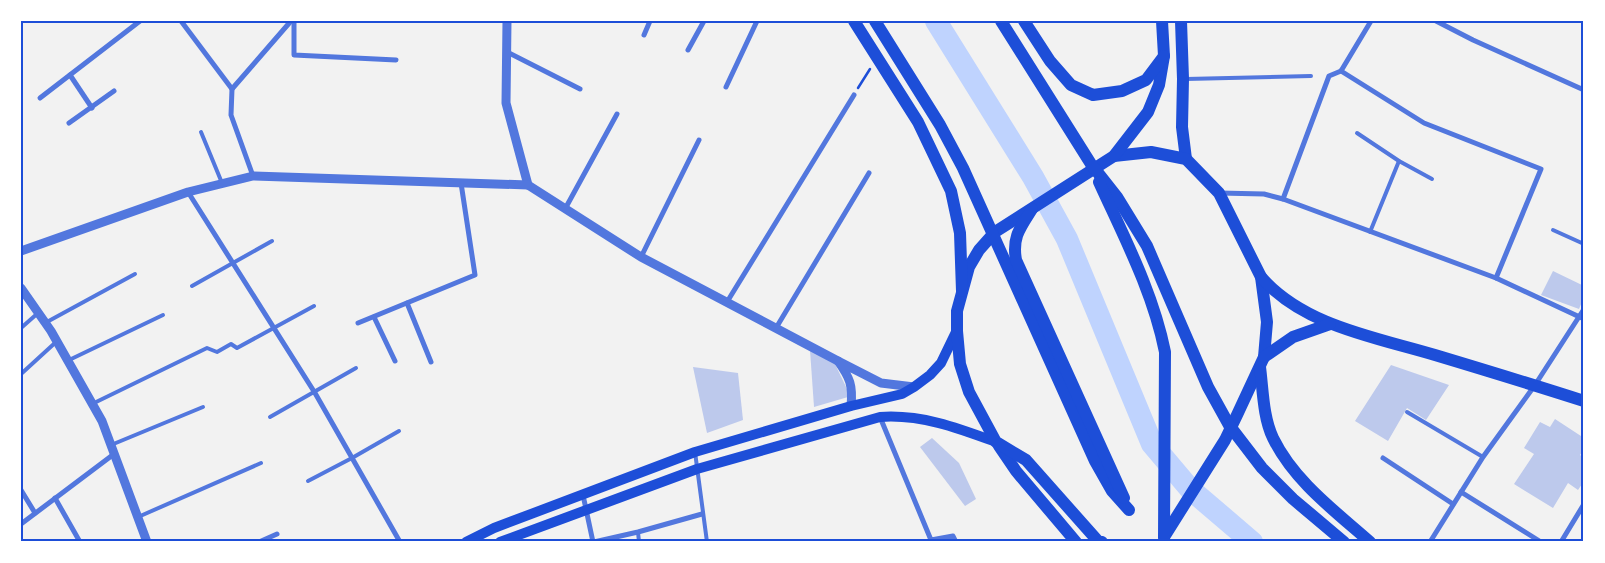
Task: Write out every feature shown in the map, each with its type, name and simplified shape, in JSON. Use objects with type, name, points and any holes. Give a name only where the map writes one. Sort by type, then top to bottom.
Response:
[{"type":"main road","points":[[854,21],[918,122],[951,190],[960,234],[962,291]]},
{"type":"main road","points":[[875,21],[940,125],[963,168],[1094,461],[1112,491],[1129,510],[1016,260],[1014,248],[1017,232],[1032,209]]},
{"type":"main road","points":[[1001,21],[1091,164],[1117,197],[1147,246],[1208,387],[1229,425],[1262,468],[1293,499],[1344,542]]},
{"type":"main road","points":[[1076,542],[1016,471],[996,442],[969,392],[960,364],[956,332],[958,311],[969,267],[979,250],[995,232],[1114,156],[1148,112],[1159,85],[1164,56],[1162,21]]},
{"type":"main road","points":[[1181,21],[1184,79],[1182,127],[1186,159]]},
{"type":"main road","points":[[1029,24],[1050,61],[1071,85],[1093,95],[1122,91],[1146,80],[1164,56]]},
{"type":"main road","points":[[1114,156],[1151,152],[1186,159],[1219,193],[1261,277],[1272,290],[1287,301],[1330,324],[1584,401]]},
{"type":"main road","points":[[1091,164],[1143,277],[1160,327],[1165,352],[1161,540]]},
{"type":"main road","points":[[1261,277],[1267,322],[1262,362],[1266,410],[1273,438],[1293,470],[1370,542]]},
{"type":"main road","points":[[1161,540],[1225,440],[1262,362],[1293,337],[1330,324]]},
{"type":"main road","points":[[466,542],[494,528],[695,452],[851,406],[894,396],[914,387],[930,375],[940,363],[956,332]]},
{"type":"main road","points":[[500,542],[697,469],[880,417],[900,415],[920,418],[969,432],[996,442],[1026,460],[1097,540],[1102,542]]},
{"type":"street","points":[[40,98],[140,21]]},
{"type":"street","points":[[181,21],[232,89],[231,115],[253,176]]},
{"type":"street","points":[[232,89],[293,21]]},
{"type":"street","points":[[293,21],[294,55],[396,60]]},
{"type":"street","points":[[507,21],[506,103],[528,185]]},
{"type":"street","points":[[644,35],[650,21]]},
{"type":"street","points":[[688,50],[704,21]]},
{"type":"street","points":[[726,87],[757,21]]},
{"type":"street","points":[[1283,199],[1329,76],[1341,71],[1371,21]]},
{"type":"street","points":[[1436,21],[1473,40],[1584,90]]},
{"type":"street","points":[[506,52],[580,89]]},
{"type":"street","points":[[1341,71],[1424,123],[1542,169],[1496,278]]},
{"type":"street","points":[[70,75],[92,108]]},
{"type":"street","points":[[69,123],[114,91]]},
{"type":"street","points":[[727,302],[854,95]]},
{"type":"street","points":[[565,209],[617,114]]},
{"type":"street","points":[[641,257],[699,140]]},
{"type":"street","points":[[776,328],[869,174]]},
{"type":"street","points":[[21,251],[188,192],[253,176],[528,185],[641,257],[838,361],[881,383],[914,387]]},
{"type":"street","points":[[358,323],[475,275],[460,183]]},
{"type":"street","points":[[188,192],[314,392],[400,542]]},
{"type":"street","points":[[1219,193],[1264,194],[1283,199],[1496,278],[1582,317]]},
{"type":"street","points":[[21,288],[68,361],[102,421],[147,542]]},
{"type":"street","points":[[407,303],[431,362]]},
{"type":"street","points":[[1430,542],[1483,457],[1582,317],[1584,309]]},
{"type":"street","points":[[374,317],[395,360]]},
{"type":"street","points":[[838,361],[847,374],[853,389],[851,406]]},
{"type":"street","points":[[880,417],[931,540],[953,536],[956,542]]},
{"type":"street","points":[[21,524],[114,454]]},
{"type":"street","points":[[1382,458],[1453,504]]},
{"type":"street","points":[[21,490],[35,513]]},
{"type":"street","points":[[1461,492],[1541,542]]},
{"type":"street","points":[[582,494],[594,542],[702,514]]},
{"type":"street","points":[[55,498],[80,542]]},
{"type":"street","points":[[1561,542],[1584,504]]},
{"type":"street","points":[[258,542],[277,534]]},
{"type":"lane","points":[[1184,79],[1311,76]]},
{"type":"lane","points":[[201,132],[222,183]]},
{"type":"lane","points":[[1357,133],[1399,161],[1432,179]]},
{"type":"lane","points":[[1370,232],[1399,161]]},
{"type":"lane","points":[[1552,230],[1584,244]]},
{"type":"lane","points":[[192,286],[272,241]]},
{"type":"lane","points":[[45,324],[136,274]]},
{"type":"lane","points":[[92,404],[208,348],[217,352],[231,344],[237,348],[314,306]]},
{"type":"lane","points":[[21,328],[38,313]]},
{"type":"lane","points":[[68,361],[163,315]]},
{"type":"lane","points":[[21,374],[56,342]]},
{"type":"lane","points":[[270,416],[356,368]]},
{"type":"lane","points":[[111,445],[203,407]]},
{"type":"lane","points":[[1407,412],[1483,457]]},
{"type":"lane","points":[[308,481],[400,431]]},
{"type":"lane","points":[[695,452],[707,542]]},
{"type":"lane","points":[[138,517],[261,463]]},
{"type":"lane","points":[[638,532],[639,542]]},
{"type":"path","points":[[854,95],[877,57]]},
{"type":"building","points":[[1553,271],[1584,286],[1584,297],[1579,309],[1541,295]]},
{"type":"building","points":[[810,350],[835,364],[847,389],[848,397],[814,407]]},
{"type":"building","points":[[1391,365],[1449,385],[1426,420],[1407,408],[1388,441],[1355,421]]},
{"type":"building","points":[[693,367],[738,373],[743,420],[707,433]]},
{"type":"building","points":[[1555,419],[1584,438],[1584,449],[1580,455],[1584,458],[1584,481],[1578,490],[1568,483],[1553,508],[1514,484],[1534,454],[1524,448],[1540,422],[1550,427]]},
{"type":"building","points":[[932,438],[959,463],[976,499],[965,506],[920,447]]},
{"type":"waterway","points":[[936,21],[1033,177],[1067,239],[1152,444],[1190,489],[1252,542]]}]
